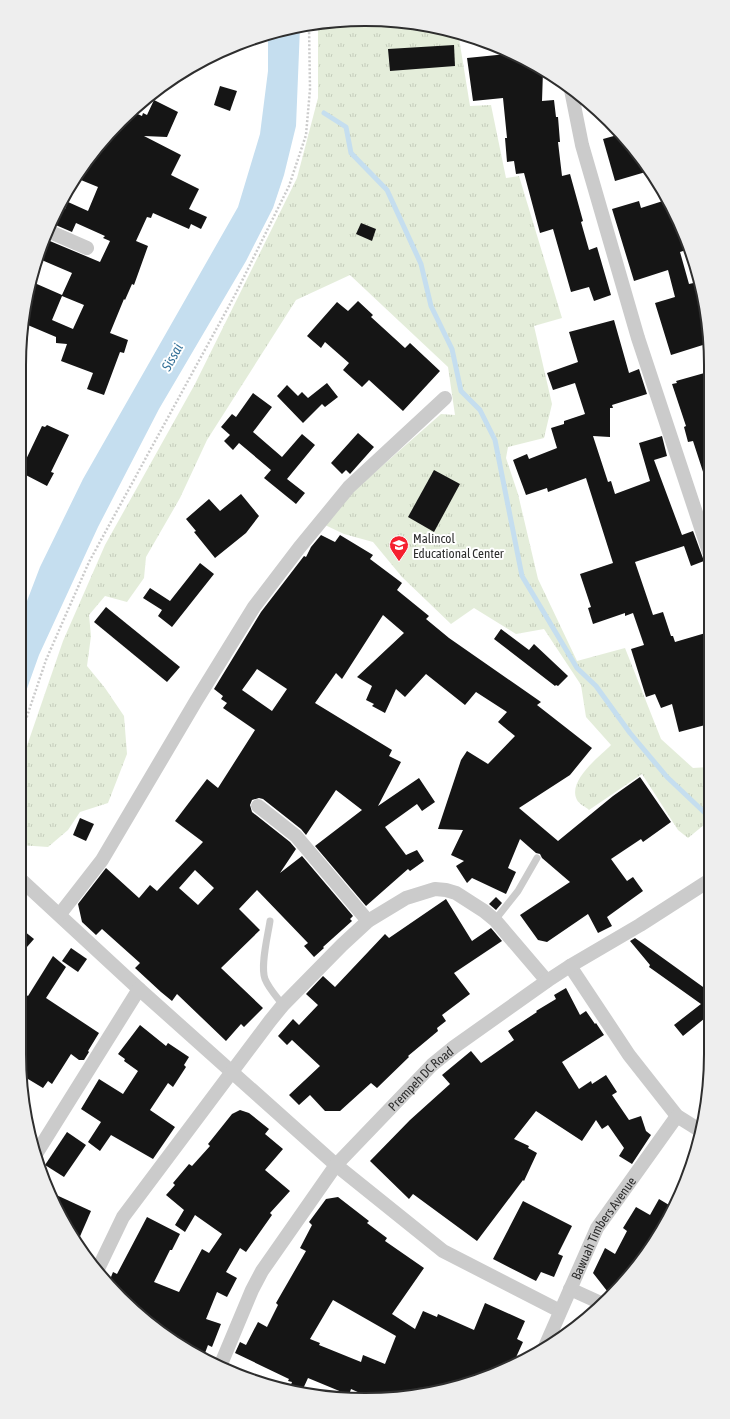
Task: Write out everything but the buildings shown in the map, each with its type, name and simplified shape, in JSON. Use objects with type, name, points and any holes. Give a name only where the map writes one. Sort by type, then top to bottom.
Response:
[{"type":"street","points":[[572,97],[582,145],[638,338],[704,537]]},
{"type":"street","points":[[53,233],[87,248]]},
{"type":"street","points":[[60,914],[102,860],[196,701],[254,607],[298,548],[349,487],[445,398]]},
{"type":"street","points":[[258,806],[296,836],[368,921]]},
{"type":"street","points":[[26,884],[336,1165],[443,1251],[560,1311]]},
{"type":"street","name":"Prempeh DC Road","points":[[222,1361],[252,1290],[262,1271],[336,1165],[432,1065],[454,1047],[547,981],[640,925],[704,884]]},
{"type":"street","points":[[100,1265],[123,1218],[283,1005],[342,944],[368,921],[406,898],[435,889],[456,893],[495,920],[547,981]]},
{"type":"street","points":[[570,966],[629,1055],[677,1116],[695,1127]]},
{"type":"street","points":[[40,1148],[139,988]]},
{"type":"street","name":"Bawuah Timbers Avenue","points":[[548,1339],[597,1228],[677,1116]]},
{"type":"street","points":[[570,1289],[597,1301]]},
{"type":"lane","points":[[495,920],[518,891],[537,858]]},
{"type":"lane","points":[[270,921],[263,969],[264,978],[268,986],[283,1005]]},
{"type":"path","points":[[26,719],[46,660],[89,562],[236,293],[289,186],[306,135],[310,88],[309,31]]},
{"type":"green space","points":[[365,26],[387,27],[409,29],[459,40],[470,106],[491,105],[506,178],[519,176],[562,318],[534,326],[552,404],[544,438],[508,447],[506,458],[518,494],[538,579],[577,661],[625,648],[661,739],[693,768],[704,767],[704,825],[688,838],[678,830],[642,774],[589,810],[577,800],[575,793],[576,785],[580,777],[611,745],[586,717],[581,685],[544,629],[516,634],[474,608],[451,624],[402,577],[373,542],[344,534],[325,525],[349,495],[441,414],[455,415],[448,367],[350,275],[296,300],[207,440],[180,498],[146,557],[144,578],[127,602],[105,596],[89,615],[91,636],[87,666],[105,688],[124,716],[127,754],[108,803],[80,812],[68,830],[48,847],[26,845],[26,749],[63,641],[105,545],[195,384],[297,178],[318,98],[318,30]]},
{"type":"water","name":"Sissai","points":[[300,33],[296,126],[284,175],[273,208],[246,261],[159,409],[98,527],[39,655],[26,691],[26,604],[40,567],[83,479],[238,207],[260,134],[268,71],[268,41]]},
{"type":"waterway","points":[[324,113],[346,127],[351,153],[387,190],[421,264],[431,306],[452,349],[461,391],[480,410],[495,440],[522,576],[577,668],[596,686],[630,733],[667,777],[704,812]]},
{"type":"place","name":"Malincol Educational Center","points":[[399,562]]}]
